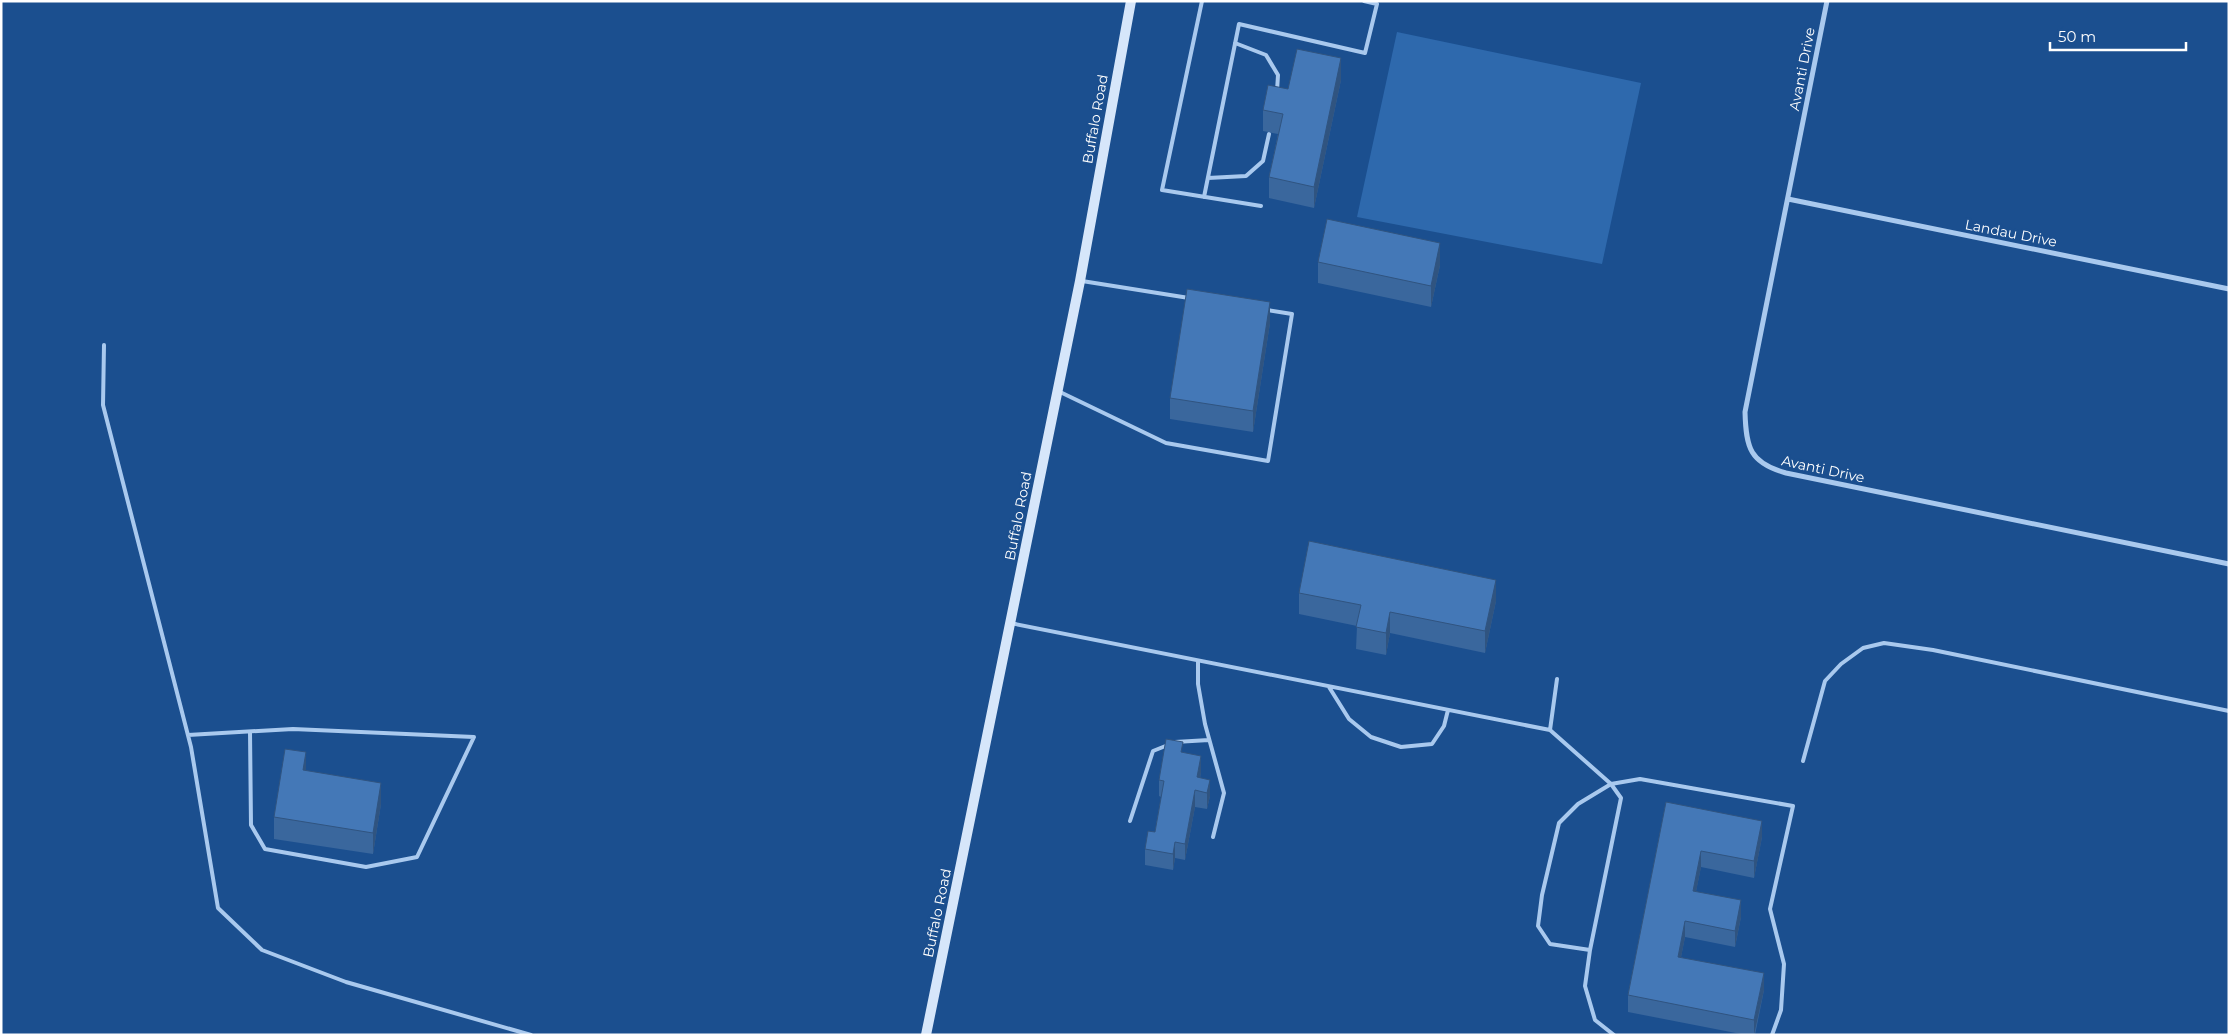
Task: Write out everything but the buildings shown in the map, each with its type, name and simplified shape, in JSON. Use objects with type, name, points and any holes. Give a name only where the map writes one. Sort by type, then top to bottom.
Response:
[{"type":"main road","name":"Buffalo Road","points":[[926,1035],[1080,280],[1131,1]]},
{"type":"street","name":"Avanti Drive","points":[[1827,1],[1746,412],[1750,446],[1755,458],[1769,468],[1786,473],[2229,564]]},
{"type":"street","name":"Landau Drive","points":[[1788,199],[2229,289]]},
{"type":"lane","points":[[1202,1],[1162,190],[1261,206]]},
{"type":"lane","points":[[1204,197],[1239,24],[1365,53],[1377,4],[1364,1]]},
{"type":"lane","points":[[1235,43],[1266,55],[1278,75],[1276,98]]},
{"type":"lane","points":[[1208,178],[1246,176],[1263,161],[1269,134]]},
{"type":"lane","points":[[1080,280],[1196,299]]},
{"type":"lane","points":[[1057,390],[1166,442],[1268,461],[1292,314],[1263,309]]},
{"type":"lane","points":[[104,345],[103,405],[188,735],[218,908],[262,950],[346,982],[531,1035]]},
{"type":"lane","points":[[1010,623],[1550,730],[1611,784],[1621,798],[1590,950],[1585,986],[1595,1020],[1614,1035]]},
{"type":"lane","points":[[1803,761],[1825,681],[1841,664],[1863,648],[1884,643],[1933,650],[2229,711]]},
{"type":"lane","points":[[1198,661],[1198,684],[1209,740],[1224,793],[1213,837]]},
{"type":"lane","points":[[1550,730],[1557,679]]},
{"type":"lane","points":[[1330,687],[1349,719],[1371,737],[1401,747],[1432,744],[1444,726],[1448,710]]},
{"type":"lane","points":[[188,735],[293,729],[474,737],[417,857],[366,867],[265,849],[251,825],[250,732]]},
{"type":"lane","points":[[1130,821],[1152,751],[1178,741],[1209,740]]},
{"type":"lane","points":[[1590,950],[1550,944],[1538,926],[1542,894],[1559,823],[1578,804],[1611,784],[1640,779],[1793,806],[1770,909],[1784,964],[1781,1010],[1772,1035]]},
{"type":"shaded area","points":[[1397,32],[1641,83],[1602,264],[1357,217]]}]
